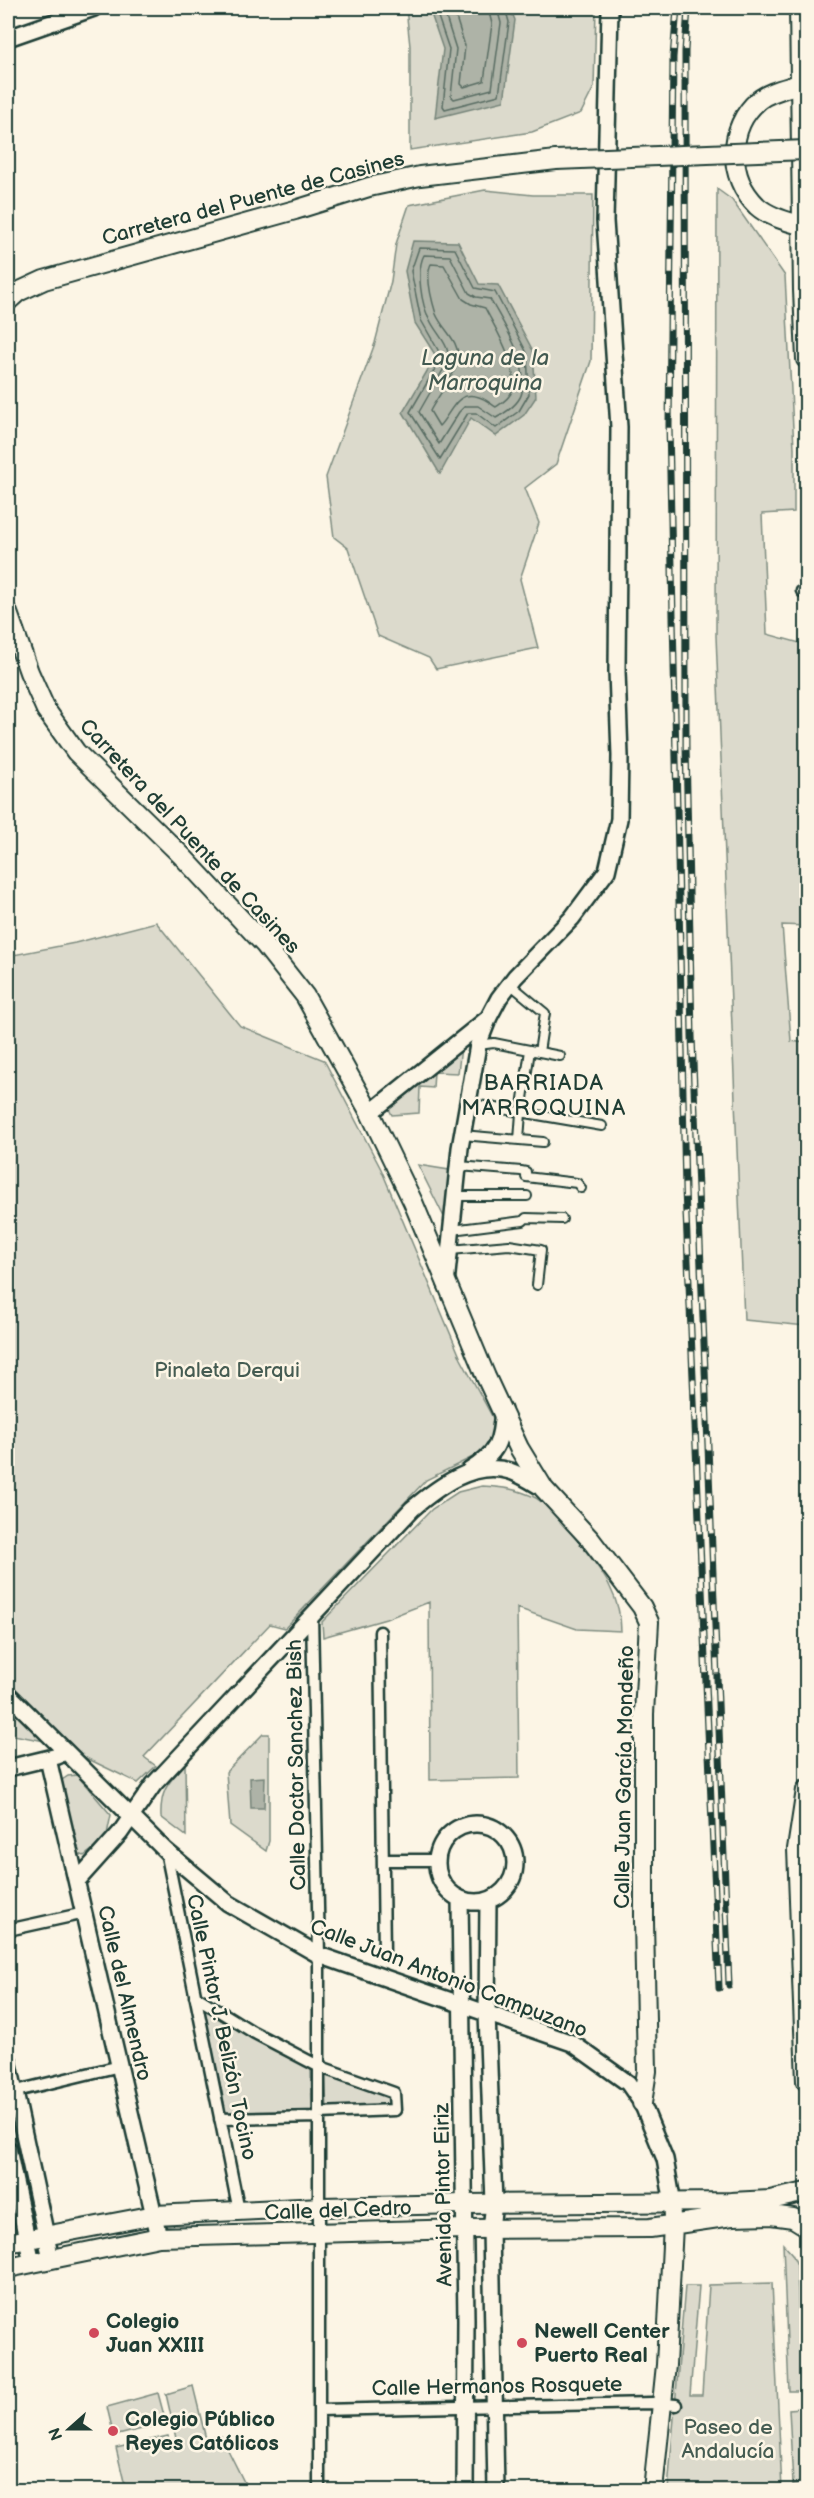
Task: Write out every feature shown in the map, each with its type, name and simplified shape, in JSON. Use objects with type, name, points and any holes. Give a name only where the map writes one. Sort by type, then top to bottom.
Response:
[{"type":"street","points":[[8,38],[94,8]]},
{"type":"street","points":[[446,1284],[462,1135],[478,1045],[489,1017],[510,984],[572,918],[607,871],[619,819],[620,756],[616,671],[619,427],[605,221],[610,8]]},
{"type":"street","points":[[799,8],[804,85],[803,290],[807,359]]},
{"type":"street","points":[[804,85],[759,99],[736,131],[735,168],[742,188],[758,207],[775,217],[805,224]]},
{"type":"street","name":"Carretera del Puente de Casines","points":[[8,301],[18,292],[44,280],[369,187],[477,168],[556,160],[807,150]]},
{"type":"street","name":"Carretera del Puente de Casines","points":[[8,613],[29,672],[46,710],[76,752],[182,856],[264,944],[304,996],[370,1113],[413,1202],[486,1377]]},
{"type":"street","points":[[370,1113],[489,1017]]},
{"type":"street","name":"Calle Juan García Mondeño","points":[[486,1377],[519,1448],[544,1488],[590,1539],[642,1607],[649,1622],[644,1713],[644,1921],[648,2072],[642,2103]]},
{"type":"street","points":[[465,1473],[481,1463],[500,1442],[503,1410]]},
{"type":"street","points":[[492,1452],[508,1447],[519,1448],[510,1471]]},
{"type":"street","name":"Calle Juan García Mondeño","points":[[77,1881],[132,1818],[154,1784],[412,1509],[444,1484],[465,1473],[491,1470],[510,1471],[544,1488]]},
{"type":"street","name":"Calle Doctor Sanchez Bish","points":[[312,1615],[319,1955],[320,2490]]},
{"type":"street","points":[[380,1632],[384,1954]]},
{"type":"street","name":"Calle Juan Antonio Campuzano","points":[[8,1694],[166,1851],[228,1903],[319,1955],[572,2043],[628,2083],[642,2103],[665,2159],[673,2225]]},
{"type":"street","points":[[8,1768],[67,1754]]},
{"type":"street","name":"Calle del Almendro","points":[[48,1759],[159,2237]]},
{"type":"street","points":[[807,1790],[797,1849],[807,2081]]},
{"type":"street","points":[[470,1824],[495,1829],[505,1838],[512,1850],[515,1862],[507,1886],[499,1895],[488,1900],[469,1902],[460,1899],[442,1883],[436,1860],[447,1836],[457,1828],[470,1824]]},
{"type":"street","name":"Calle Pintor J. Belizón Tocino","points":[[166,1851],[239,2211]]},
{"type":"street","points":[[383,1860],[436,1860]]},
{"type":"street","name":"Avenida Pintor Eiriz","points":[[460,1899],[465,2204],[465,2490]]},
{"type":"street","points":[[488,1900],[487,2014],[494,2204],[491,2229],[496,2490]]},
{"type":"street","points":[[8,1930],[85,1913]]},
{"type":"street","points":[[195,1996],[254,2032],[318,2066],[394,2094],[395,2110],[220,2119]]},
{"type":"street","points":[[8,2060],[11,2092],[51,2259]]},
{"type":"street","points":[[11,2092],[120,2066]]},
{"type":"street","points":[[8,2149],[32,2263]]},
{"type":"street","name":"Calle del Cedro","points":[[8,2243],[155,2215],[321,2207],[770,2200],[807,2192]]},
{"type":"street","name":"Calle del Cedro","points":[[8,2268],[159,2237],[465,2229],[650,2228],[732,2216],[771,2215],[793,2218],[807,2226]]},
{"type":"street","points":[[653,2490],[669,2404],[673,2225]]},
{"type":"street","name":"Calle Hermanos Rosquete","points":[[319,2410],[546,2404],[669,2404]]},
{"type":"lane","points":[[510,984],[545,1013],[539,1052]]},
{"type":"lane","points":[[478,1045],[494,1043],[560,1056]]},
{"type":"lane","points":[[519,1140],[530,1050]]},
{"type":"lane","points":[[467,1103],[602,1126]]},
{"type":"lane","points":[[462,1135],[543,1142]]},
{"type":"lane","points":[[459,1166],[521,1171],[526,1172],[526,1177],[577,1183],[581,1188]]},
{"type":"lane","points":[[455,1196],[527,1196]]},
{"type":"lane","points":[[452,1230],[523,1221],[526,1218],[562,1219]]},
{"type":"lane","points":[[450,1250],[509,1245],[541,1250],[537,1285]]},
{"type":"green space","points":[[406,8],[596,8],[594,87],[581,113],[532,132],[410,150],[410,46]]},
{"type":"green space","points":[[717,189],[732,200],[785,276],[794,448],[794,512],[762,514],[767,634],[800,643],[806,806],[806,926],[782,925],[791,1041],[806,1043],[806,1326],[744,1320],[716,636]]},
{"type":"green space","points":[[485,190],[533,195],[593,195],[591,361],[556,464],[525,488],[539,523],[520,579],[538,648],[436,669],[429,658],[378,636],[348,548],[334,537],[326,477],[375,343],[391,281],[396,244],[409,205]]},
{"type":"green space","name":"Pinaleta Derqui","points":[[156,922],[240,1026],[324,1060],[381,1169],[461,1359],[493,1418],[493,1447],[426,1480],[285,1628],[270,1624],[144,1757],[156,1766],[138,1783],[55,1743],[8,1734],[8,956],[75,943]]},
{"type":"green space","points":[[461,1047],[458,1073],[434,1072],[433,1088],[420,1087],[419,1113],[392,1115],[388,1107]]},
{"type":"green space","points":[[418,1165],[449,1170],[446,1221]]},
{"type":"green space","points":[[482,1486],[523,1492],[536,1498],[553,1513],[576,1539],[605,1579],[617,1603],[621,1631],[577,1629],[517,1608],[519,1778],[430,1780],[429,1602],[386,1619],[323,1637],[322,1622],[432,1509],[458,1492]]},
{"type":"green space","points":[[263,1734],[269,1734],[269,1841],[266,1851],[230,1825],[226,1772]]},
{"type":"green space","points":[[185,1764],[186,1836],[161,1817],[162,1800],[166,1787]]},
{"type":"green space","points":[[77,1775],[111,1815],[106,1839],[84,1856],[77,1853],[62,1780],[68,1776]]},
{"type":"green space","points":[[203,2005],[221,2020],[311,2068],[312,2111],[226,2112]]},
{"type":"green space","points":[[325,2075],[389,2097],[390,2105],[327,2108]]},
{"type":"green space","points":[[783,2244],[792,2254],[797,2265],[801,2391],[789,2391]]},
{"type":"green space","name":"Paseo de Andalucía","points":[[772,2283],[782,2490],[668,2490],[685,2286],[699,2286],[690,2395],[702,2395],[709,2285]]},
{"type":"green space","points":[[193,2386],[206,2439],[221,2436],[248,2490],[126,2490],[116,2448],[168,2436],[171,2448],[178,2447],[166,2394]]},
{"type":"green space","points":[[158,2393],[166,2423],[114,2436],[107,2407]]},
{"type":"green space","points":[[801,2408],[805,2482],[793,2484],[789,2409]]},
{"type":"water","points":[[429,8],[510,8],[515,20],[504,101],[435,118],[443,49]]},
{"type":"water","name":"Laguna de la Marroquina","points":[[413,241],[458,242],[479,284],[498,285],[533,351],[536,397],[524,415],[496,436],[471,418],[440,474],[403,412],[436,356],[415,323],[405,271]]},
{"type":"water","points":[[265,1777],[264,1808],[251,1808],[250,1778]]},
{"type":"railway","points":[[677,8],[673,57],[669,425],[685,1190],[719,1988]]},
{"type":"railway","points":[[688,8],[685,51],[686,745],[692,1036],[729,1985]]},
{"type":"place","name":"Colegio Juan XXIII","points":[[94,2333]]},
{"type":"place","name":"Newell Center Puerto Real","points":[[522,2343]]},
{"type":"place","name":"Colegio Público Reyes Católicos","points":[[113,2431]]},
{"type":"district","name":"BARRIADA MARROQUINA","points":[[544,1094]]}]
